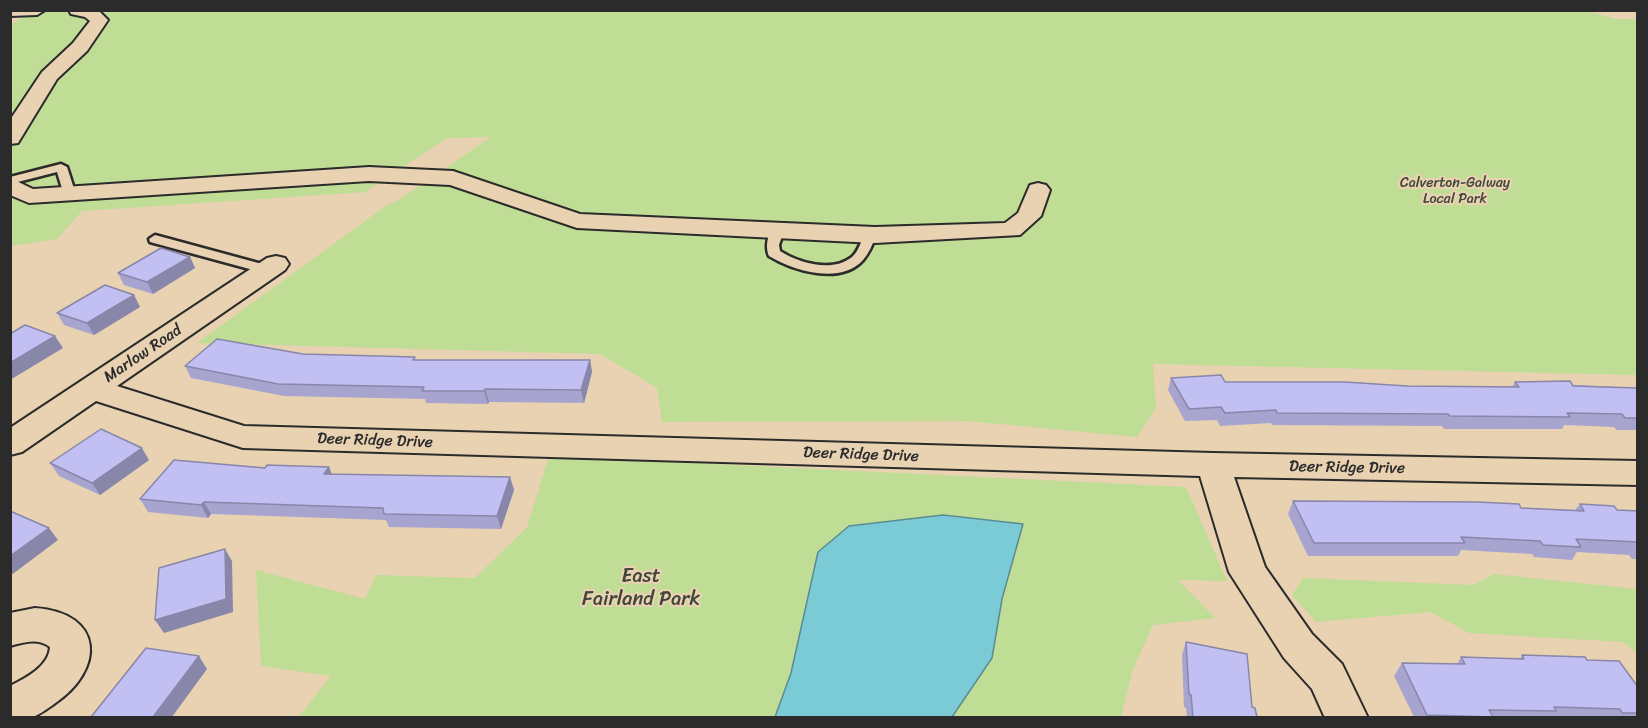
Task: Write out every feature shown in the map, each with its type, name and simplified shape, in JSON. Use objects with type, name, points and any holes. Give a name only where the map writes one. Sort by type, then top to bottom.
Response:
[{"type":"street","points":[[10,10],[37,10]]},
{"type":"street","points":[[10,138],[49,76],[80,47],[99,20],[91,13],[77,10]]},
{"type":"street","points":[[10,183],[29,196],[369,174],[453,178],[577,221],[870,235],[1011,230],[1029,216],[1038,190]]},
{"type":"street","name":"Marlow Road","points":[[10,444],[272,267]]},
{"type":"street","name":"Deer Ridge Drive","points":[[92,389],[243,437],[1213,465],[1638,473]]},
{"type":"street","points":[[1213,465],[1248,572],[1298,646],[1327,677],[1347,717]]},
{"type":"street","points":[[10,630],[36,624],[52,626],[71,641],[69,659],[54,680],[33,697],[10,706]]},
{"type":"lane","points":[[778,231],[773,246],[774,253],[783,261],[800,267],[822,269],[854,262],[861,254],[870,235]]},
{"type":"lane","points":[[155,239],[272,267]]},
{"type":"green space","name":"Calverton-Galway Local Park","points":[[1583,10],[1617,19],[1637,19],[1637,375],[1153,364],[1156,408],[1137,437],[967,421],[662,422],[657,388],[600,354],[197,343],[390,203],[396,202],[491,137],[447,138],[365,192],[82,211],[57,239],[11,246],[11,25],[30,11]]},
{"type":"green space","name":"East Fairland Park","points":[[549,456],[1186,487],[1227,581],[1178,580],[1215,618],[1153,625],[1133,669],[1121,717],[298,718],[331,676],[261,666],[256,570],[365,599],[376,575],[475,578],[527,527]]},
{"type":"green space","points":[[1494,574],[1637,589],[1637,653],[1623,642],[1469,633],[1430,612],[1316,622],[1292,595],[1303,578],[1474,585]]},
{"type":"water","points":[[943,515],[1023,524],[1002,599],[992,658],[952,717],[775,717],[791,673],[818,552],[849,526]]},
{"type":"building","points":[[161,248],[190,257],[147,282],[118,273]]},
{"type":"building","points":[[105,285],[134,295],[87,323],[57,313]]},
{"type":"building","points":[[25,325],[55,336],[10,363],[10,334]]},
{"type":"building","points":[[217,339],[303,354],[415,357],[413,360],[590,360],[581,390],[422,391],[424,387],[278,384],[185,366]]},
{"type":"building","points":[[1221,375],[1225,382],[1345,382],[1407,386],[1519,387],[1515,382],[1570,381],[1573,386],[1638,388],[1638,418],[1625,418],[1622,414],[1567,413],[1570,417],[1277,413],[1276,410],[1225,413],[1221,407],[1189,409],[1171,378]]},
{"type":"building","points":[[101,429],[142,448],[92,483],[50,463]]},
{"type":"building","points":[[174,460],[265,468],[267,465],[329,467],[324,474],[510,477],[497,516],[384,514],[383,508],[204,502],[201,505],[140,499]]},
{"type":"building","points":[[1293,501],[1477,502],[1519,504],[1521,508],[1584,511],[1580,504],[1614,506],[1617,510],[1638,511],[1638,542],[1576,539],[1581,547],[1543,545],[1540,541],[1461,537],[1465,543],[1314,543]]},
{"type":"building","points":[[10,511],[49,528],[10,556]]},
{"type":"building","points":[[225,549],[226,599],[155,620],[159,568]]},
{"type":"building","points":[[1186,642],[1247,654],[1252,707],[1255,708],[1257,717],[1193,717],[1189,694]]},
{"type":"building","points":[[146,648],[199,656],[153,717],[91,717]]},
{"type":"building","points":[[1522,655],[1585,657],[1587,660],[1619,661],[1638,687],[1638,713],[1622,713],[1620,709],[1554,707],[1556,711],[1489,710],[1493,717],[1427,715],[1402,663],[1465,664],[1461,657],[1524,659]]}]
